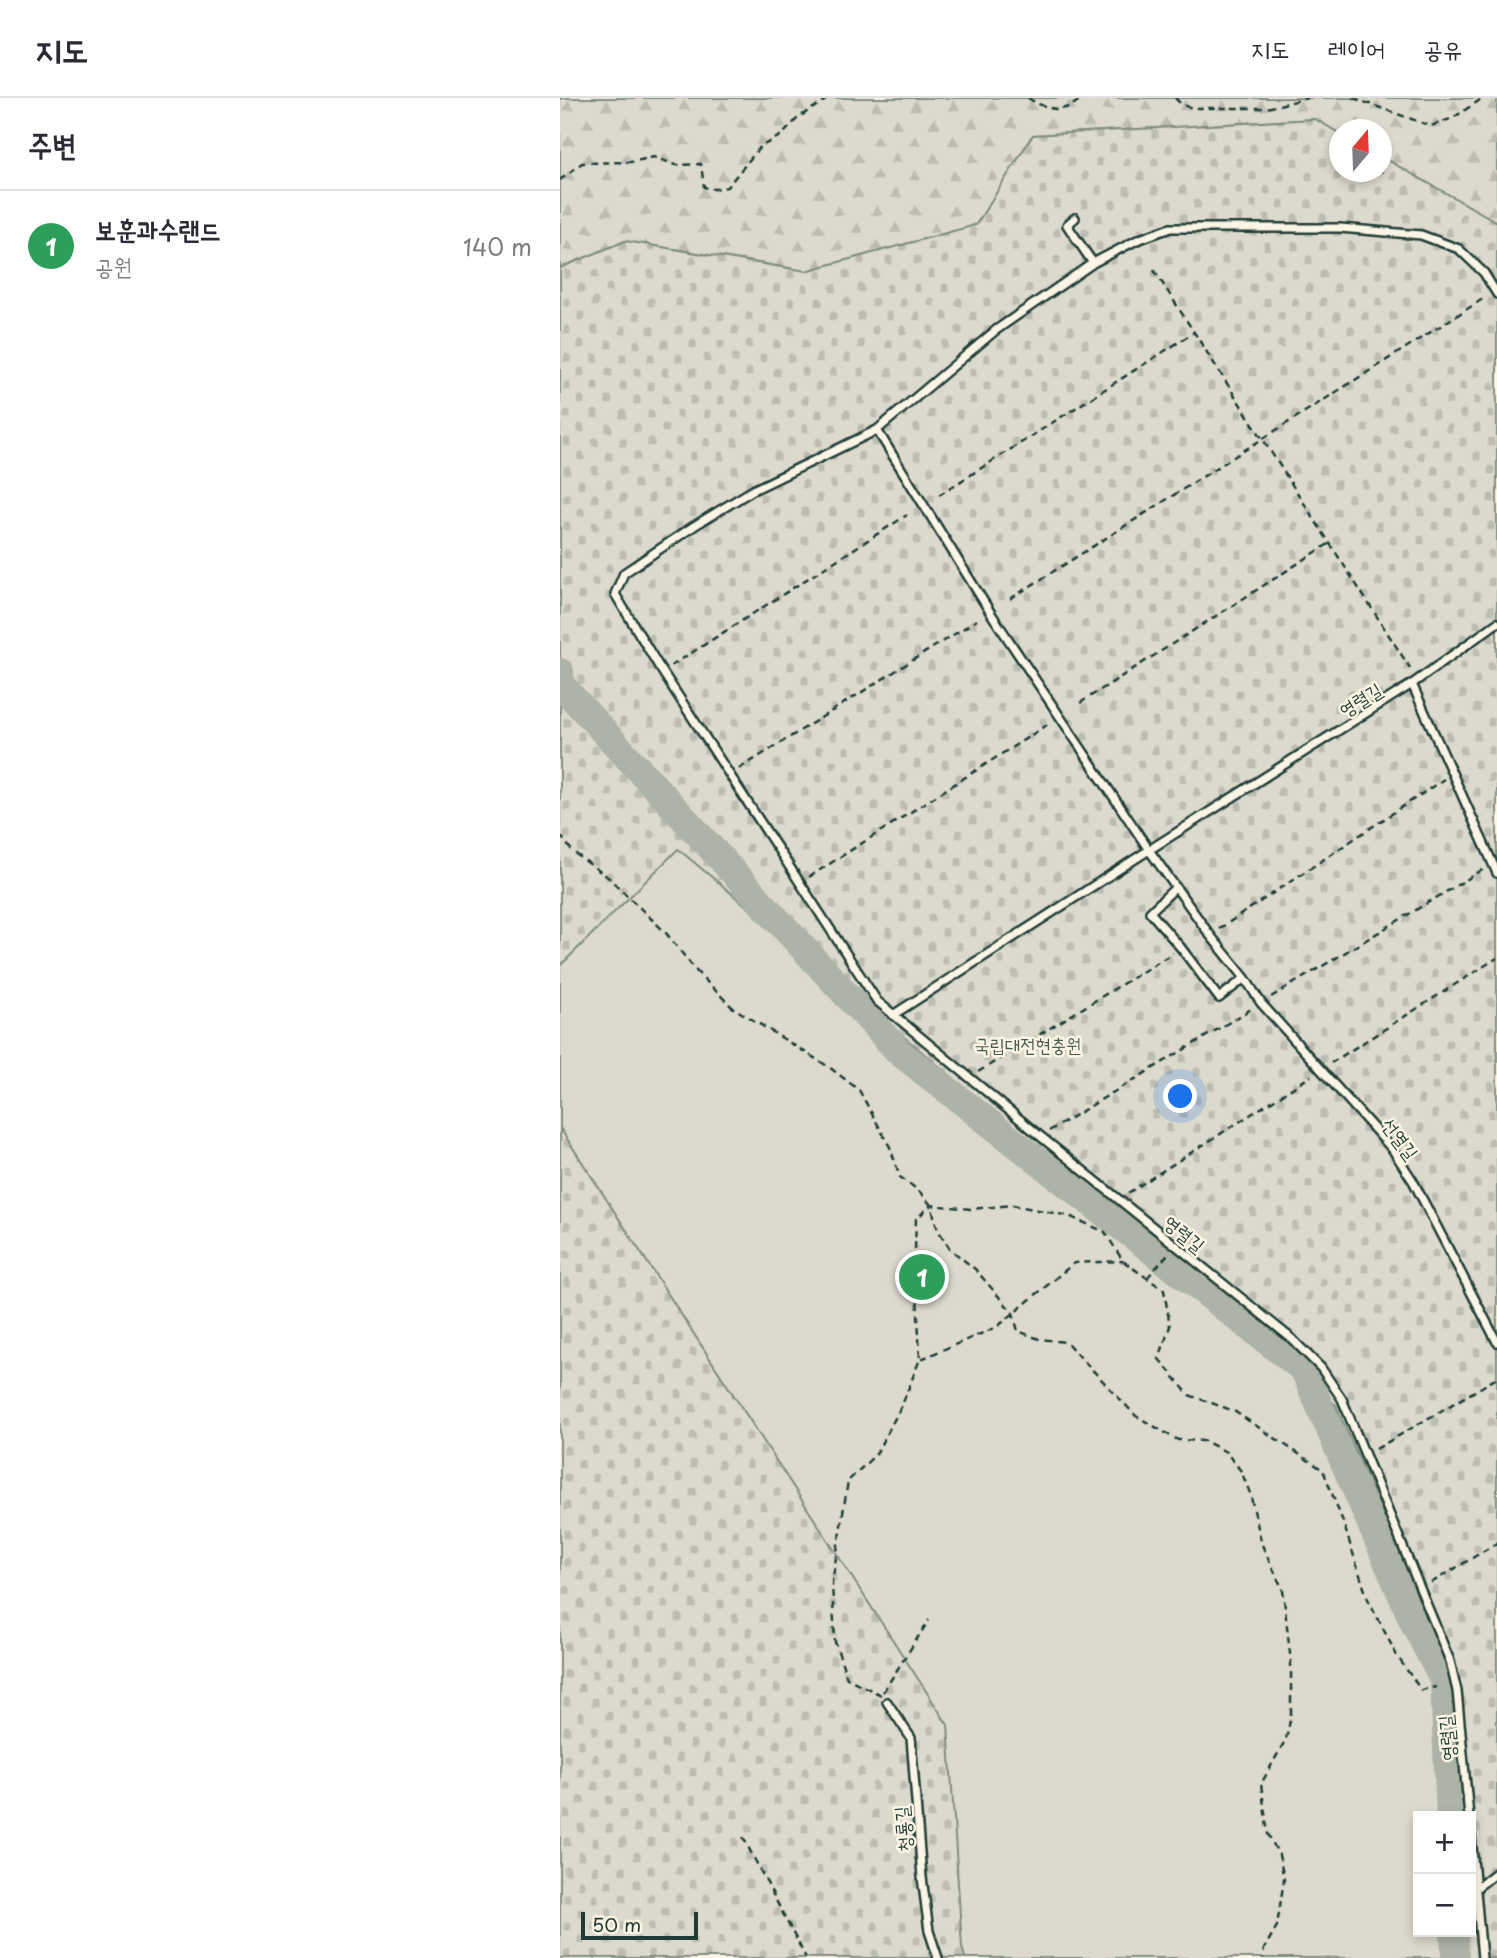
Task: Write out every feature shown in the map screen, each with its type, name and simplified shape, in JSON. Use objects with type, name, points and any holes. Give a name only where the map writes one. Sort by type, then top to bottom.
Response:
[{"type":"lane","points":[[1075,218],[1067,225],[1093,263]]},
{"type":"lane","points":[[893,1014],[877,1000],[662,671],[615,594],[624,573],[753,490],[877,429],[996,330],[1093,263],[1137,240],[1170,228],[1340,228],[1421,235],[1459,249],[1473,261],[1494,293]]},
{"type":"lane","points":[[877,429],[992,615],[1149,850],[1176,887],[1210,935],[1245,978],[1219,998],[1150,912],[1176,887]]},
{"type":"lane","name":"영렬길","points":[[1469,1811],[1457,1691],[1450,1661],[1342,1399],[1321,1368],[1292,1339],[893,1014],[1412,684],[1497,623]]},
{"type":"lane","points":[[1412,684],[1497,873]]},
{"type":"lane","name":"선열길","points":[[1245,978],[1261,1003],[1393,1150],[1413,1181],[1497,1342]]},
{"type":"lane","name":"청룡길","points":[[887,1702],[911,1738],[922,1877],[929,1931],[939,1958]]},
{"type":"lane","points":[[1482,1958],[1476,1888],[1497,1872]]},
{"type":"path","points":[[560,180],[582,163],[631,162],[654,157],[676,165],[701,164],[704,187],[727,187],[760,147],[782,135],[799,117],[829,98]]},
{"type":"path","points":[[1028,98],[1047,109],[1073,106],[1082,98]]},
{"type":"path","points":[[1175,98],[1182,105],[1193,108],[1266,108],[1308,98]]},
{"type":"path","points":[[1353,98],[1431,126],[1453,118],[1483,98]]},
{"type":"path","points":[[1154,270],[1410,667]]},
{"type":"path","points":[[1010,599],[1494,293]]},
{"type":"path","points":[[939,495],[1194,332]]},
{"type":"path","points":[[662,671],[907,515]]},
{"type":"path","points":[[1080,703],[1330,543]]},
{"type":"path","points":[[730,775],[977,620]]},
{"type":"path","points":[[800,882],[1047,725]]},
{"type":"path","points":[[1210,935],[1453,774]]},
{"type":"path","points":[[560,835],[573,852],[609,878],[666,933],[697,972],[732,1007],[829,1067],[859,1090],[890,1147],[900,1177],[918,1190],[931,1205],[938,1230],[950,1249],[975,1269],[1013,1313],[1018,1331],[1040,1339],[1066,1342],[1136,1416],[1178,1440],[1205,1441],[1226,1452],[1241,1471],[1250,1493],[1262,1545],[1283,1590],[1291,1663],[1292,1716],[1286,1739],[1261,1784],[1268,1834],[1279,1854],[1284,1879],[1277,1926],[1263,1958]]},
{"type":"path","points":[[969,1077],[1181,948]]},
{"type":"path","points":[[1118,1199],[1497,958]]},
{"type":"path","points":[[931,1205],[971,1209],[1013,1205],[1069,1216],[1105,1232],[1123,1261],[1164,1290],[1170,1326],[1159,1359],[1189,1395],[1234,1411],[1323,1470],[1367,1597],[1397,1656],[1420,1690],[1436,1688]]},
{"type":"path","points":[[887,1702],[881,1694],[847,1678],[835,1642],[832,1583],[848,1481],[876,1454],[902,1405],[920,1359],[916,1220],[931,1205]]},
{"type":"path","points":[[1147,1278],[1168,1254]]},
{"type":"path","points":[[920,1359],[997,1327],[1074,1263],[1123,1261]]},
{"type":"path","points":[[1365,1456],[1497,1378]]},
{"type":"path","points":[[1422,1589],[1497,1543]]},
{"type":"path","points":[[881,1694],[929,1620]]},
{"type":"path","points":[[743,1837],[806,1958]]},
{"type":"green space","points":[[560,98],[1497,98],[1497,222],[1392,163],[1392,119],[1329,119],[1329,127],[1315,119],[1033,135],[976,225],[806,271],[625,241],[560,268]]},
{"type":"green space","name":"국립대전현충원","points":[[1315,119],[1329,127],[1329,182],[1392,182],[1392,163],[1497,222],[1497,1958],[560,1958],[560,268],[625,241],[806,271],[976,225],[1033,135]]},
{"type":"green space","points":[[678,849],[1041,1151],[1335,1404],[1425,1611],[1452,1705],[1457,1811],[1413,1811],[1413,1937],[1463,1937],[1465,1958],[965,1958],[962,1947],[948,1725],[560,1128],[560,966]]},
{"type":"waterway","points":[[560,672],[561,685],[899,1052],[1304,1370],[1413,1621],[1444,1682],[1450,1811]]},
{"type":"waterway","points":[[1454,1937],[1455,1958]]},
{"type":"place","name":"보훈과수랜드","points":[[922,1277]]}]
